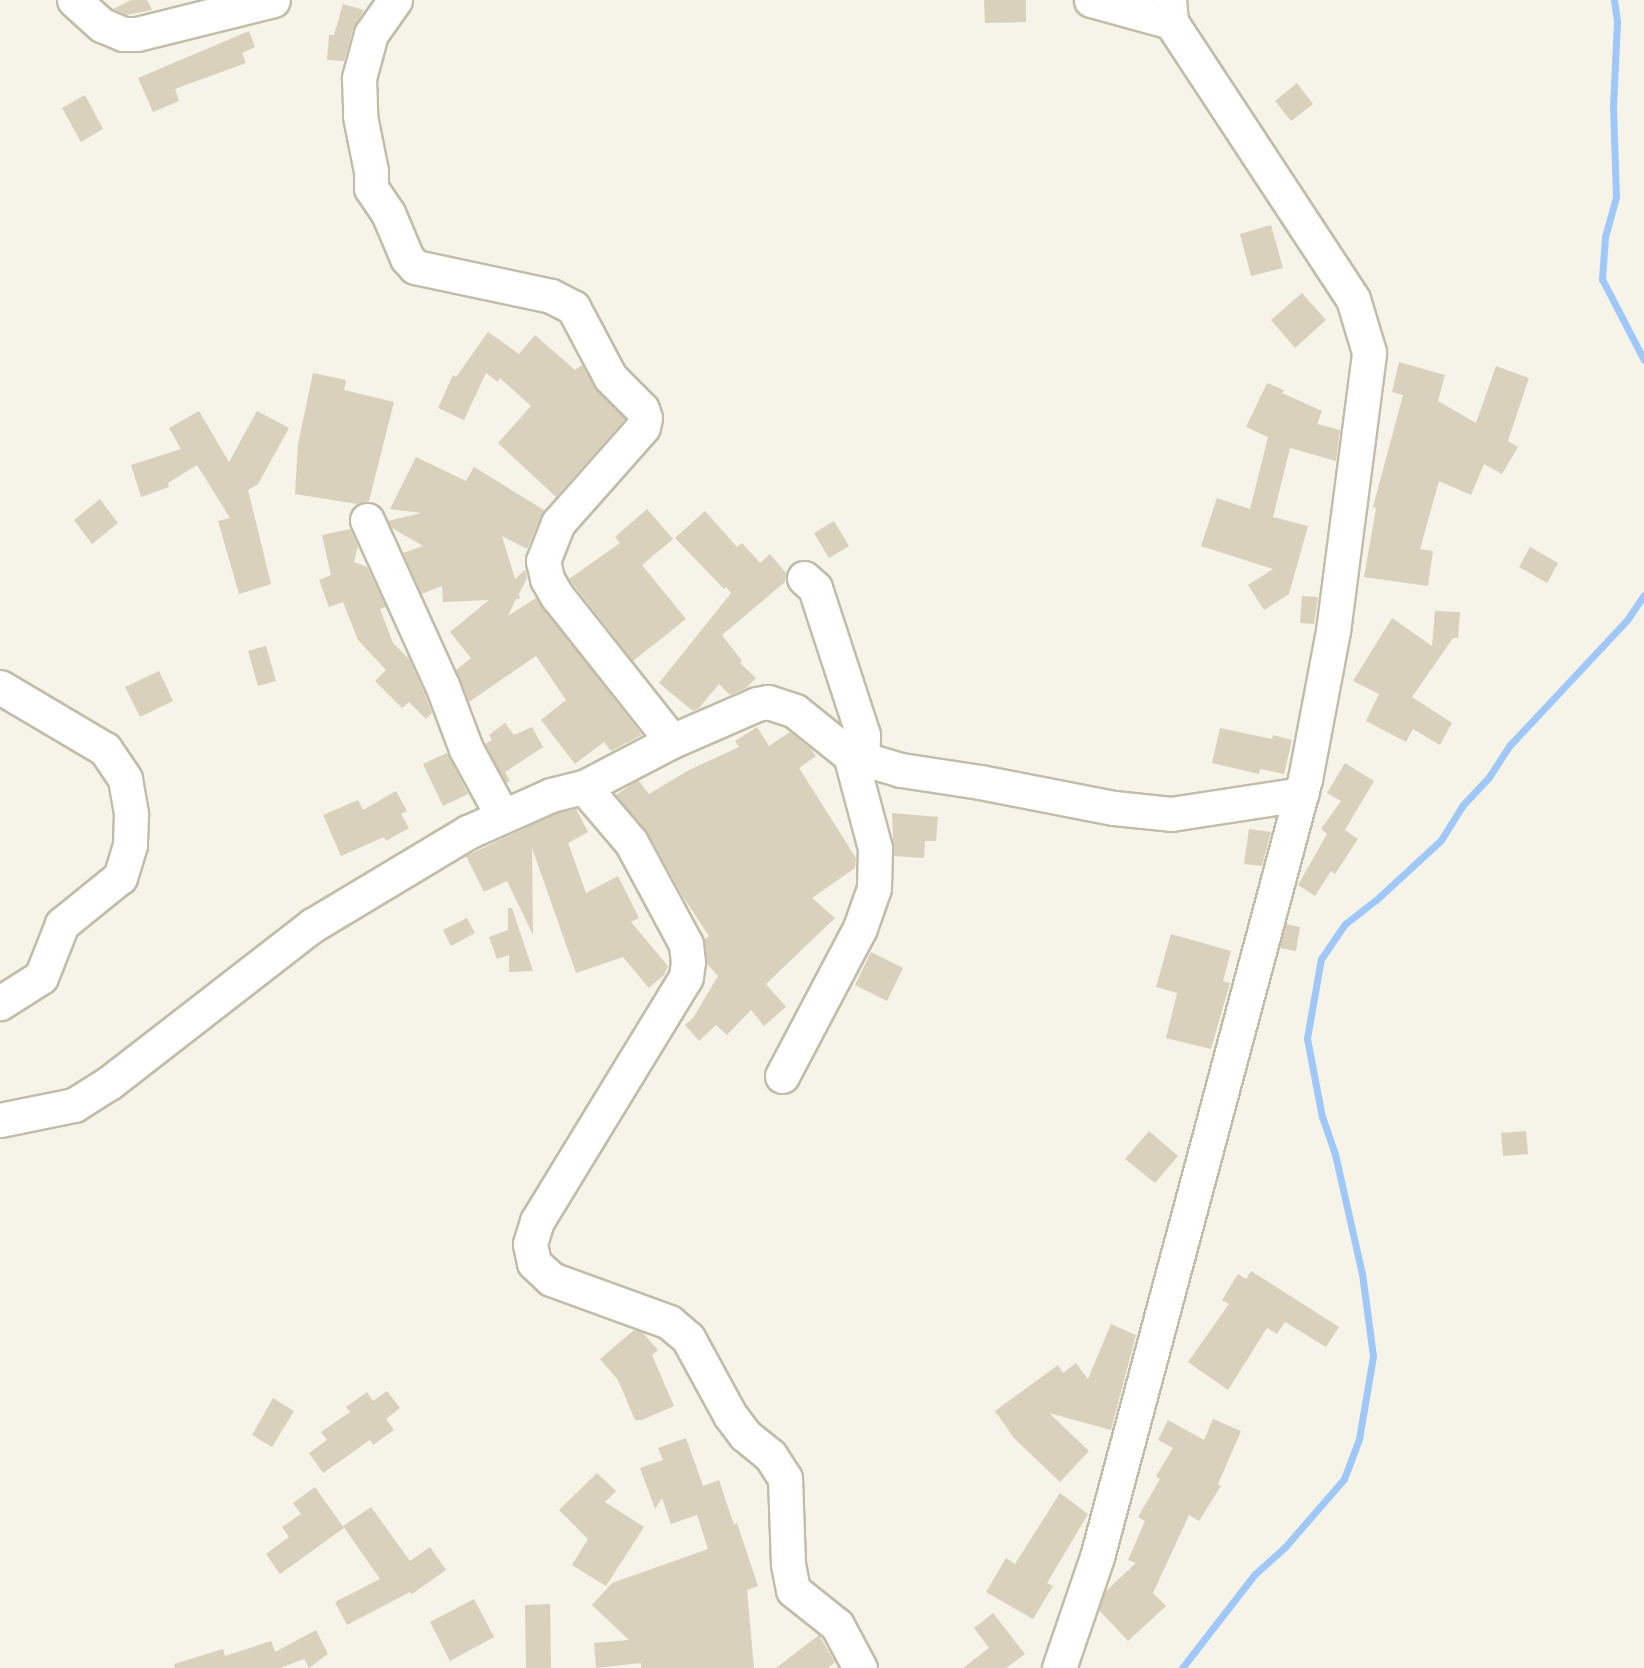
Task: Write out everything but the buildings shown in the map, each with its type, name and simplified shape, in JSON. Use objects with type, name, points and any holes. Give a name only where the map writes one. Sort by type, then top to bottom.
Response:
[{"type":"street","points":[[74,0],[102,25],[123,34],[137,34],[273,0]]},
{"type":"street","points":[[395,0],[371,34],[359,78],[360,116],[371,171],[371,188],[390,217],[407,258],[415,267],[551,296],[573,307],[611,377],[642,409],[645,418],[643,427],[558,523],[543,561],[547,579],[557,596],[672,741]]},
{"type":"street","points":[[1059,1668],[1097,1557],[1301,794],[1333,631],[1369,352],[1353,299],[1170,11],[1091,0]]},
{"type":"street","points":[[367,520],[442,685],[466,749],[502,815]]},
{"type":"street","points":[[782,1076],[860,928],[874,888],[875,848],[856,757],[863,734],[815,588],[804,578]]},
{"type":"street","points":[[0,687],[105,749],[125,779],[131,814],[130,845],[120,877],[62,924],[41,977],[33,985],[0,1003]]},
{"type":"street","points":[[0,1120],[74,1105],[109,1083],[313,925],[468,832],[551,795],[584,787],[672,741],[768,702],[795,710],[856,757],[901,770],[1114,808],[1171,814],[1301,794]]},
{"type":"street","points":[[584,787],[631,842],[685,944],[687,969],[686,977],[537,1220],[532,1233],[530,1253],[534,1263],[551,1279],[670,1322],[688,1338],[730,1415],[745,1435],[770,1455],[785,1478],[788,1564],[793,1590],[837,1625],[860,1668]]},
{"type":"waterway","points":[[1614,0],[1617,22],[1613,107],[1616,197],[1605,237],[1602,279],[1644,360]]},
{"type":"waterway","points":[[1182,1668],[1255,1574],[1285,1547],[1344,1479],[1359,1439],[1373,1356],[1362,1274],[1335,1154],[1322,1117],[1307,1038],[1321,959],[1345,924],[1376,900],[1441,840],[1462,806],[1489,777],[1510,745],[1627,620],[1644,595]]}]
